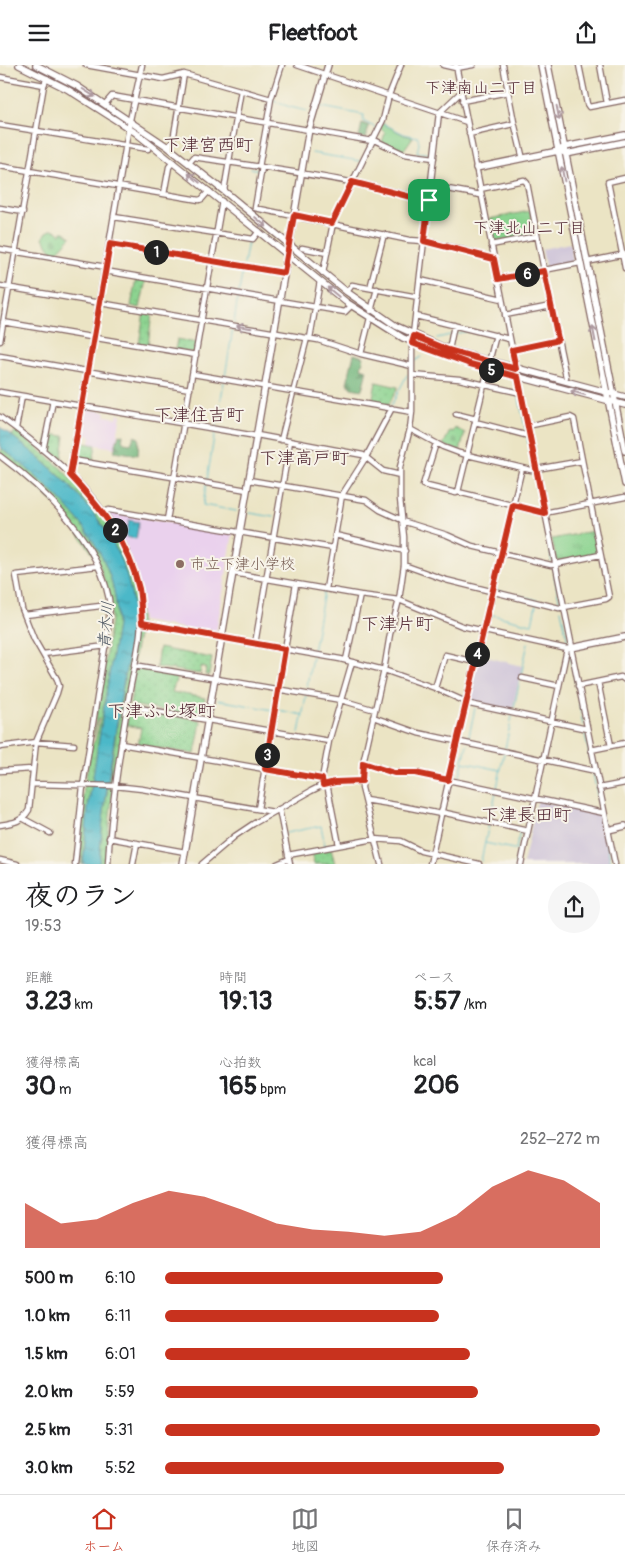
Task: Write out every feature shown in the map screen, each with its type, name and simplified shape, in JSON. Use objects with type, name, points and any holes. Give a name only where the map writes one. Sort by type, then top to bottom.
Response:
[{"type":"main road","points":[[19,65],[46,81],[83,98],[130,129],[351,306],[412,343],[488,369],[625,405]]},
{"type":"main road","points":[[36,65],[47,67],[106,103],[168,147],[323,273],[385,320],[414,336],[448,350],[625,397]]},
{"type":"main road","points":[[183,864],[301,173],[309,129],[328,65]]},
{"type":"main road","points":[[541,65],[558,151],[625,451]]},
{"type":"main road","points":[[548,65],[565,150],[607,401],[625,484]]},
{"type":"main road","points":[[565,150],[625,135]]},
{"type":"main road","points":[[476,168],[558,151],[625,142]]},
{"type":"main road","points":[[570,648],[625,637]]},
{"type":"main road","points":[[608,830],[625,826]]},
{"type":"street","points":[[86,65],[163,79],[184,74],[271,99]]},
{"type":"street","points":[[70,475],[130,120],[142,65]]},
{"type":"street","points":[[282,65],[271,99],[255,208],[424,241],[494,259]]},
{"type":"street","points":[[297,65],[467,122]]},
{"type":"street","points":[[323,273],[333,223],[382,120],[389,95],[401,65]]},
{"type":"street","points":[[443,65],[456,67],[473,65]]},
{"type":"street","points":[[503,65],[522,155]]},
{"type":"street","points":[[579,65],[589,107],[625,100]]},
{"type":"street","points":[[600,65],[607,103]]},
{"type":"street","points":[[456,67],[516,369]]},
{"type":"street","points":[[168,147],[173,141],[184,74]]},
{"type":"street","points":[[0,77],[46,81],[16,252],[2,315],[3,322],[0,341]]},
{"type":"street","points":[[224,191],[241,91]]},
{"type":"street","points":[[381,864],[365,800],[362,781],[363,763],[399,600],[404,565],[405,551],[400,467],[410,429],[412,412],[412,343],[439,113],[461,92]]},
{"type":"street","points":[[462,101],[508,92]]},
{"type":"street","points":[[106,103],[112,96],[309,129],[372,140],[404,154],[434,159]]},
{"type":"street","points":[[469,134],[513,124],[514,122]]},
{"type":"street","points":[[0,125],[148,149]]},
{"type":"street","points":[[189,163],[194,157],[301,173],[352,182],[429,200]]},
{"type":"street","points":[[164,194],[168,167],[173,162]]},
{"type":"street","points":[[0,165],[199,200],[209,191]]},
{"type":"street","points":[[625,178],[608,182],[624,254],[625,268]]},
{"type":"street","points":[[480,189],[524,180],[527,183],[566,377]]},
{"type":"street","points":[[431,185],[481,195]]},
{"type":"street","points":[[168,520],[222,201]]},
{"type":"street","points":[[0,208],[23,212]]},
{"type":"street","points":[[114,217],[253,239],[259,231]]},
{"type":"street","points":[[370,288],[384,234]]},
{"type":"street","points":[[491,245],[537,236]]},
{"type":"street","points":[[110,244],[284,273]]},
{"type":"street","points":[[302,248],[327,253]]},
{"type":"street","points":[[0,249],[207,289],[346,312],[351,306]]},
{"type":"street","points":[[498,279],[624,254]]},
{"type":"street","points":[[420,280],[502,299]]},
{"type":"street","points":[[281,440],[316,307],[320,281]]},
{"type":"street","points":[[347,292],[352,285],[418,297]]},
{"type":"street","points":[[0,286],[274,331],[308,338],[361,354],[412,366]]},
{"type":"street","points":[[371,311],[377,289]]},
{"type":"street","points":[[505,315],[551,306]]},
{"type":"street","points":[[416,316],[509,339]]},
{"type":"street","points":[[361,354],[370,318]]},
{"type":"street","points":[[3,322],[196,355]]},
{"type":"street","points":[[448,350],[454,325]]},
{"type":"street","points":[[490,362],[496,335]]},
{"type":"street","points":[[512,350],[558,339]]},
{"type":"street","points":[[0,356],[190,389]]},
{"type":"street","points":[[458,492],[488,369]]},
{"type":"street","points":[[193,374],[412,412]]},
{"type":"street","points":[[412,375],[459,379],[521,393]]},
{"type":"street","points":[[518,377],[564,607],[570,648],[615,864]]},
{"type":"street","points":[[0,392],[290,441],[366,457],[383,471],[400,475]]},
{"type":"street","points":[[16,428],[22,395]]},
{"type":"street","points":[[43,450],[53,401]]},
{"type":"street","points":[[326,589],[342,495],[366,457],[392,408]]},
{"type":"street","points":[[456,414],[525,435],[529,434]]},
{"type":"street","points":[[0,417],[43,450],[70,475],[103,512],[120,539],[135,574],[139,589],[142,623],[115,786],[108,864]]},
{"type":"street","points":[[404,565],[446,580],[559,607],[606,599],[608,597],[574,419],[570,417],[528,426]]},
{"type":"street","points":[[410,429],[436,443],[467,455],[531,470],[582,461]]},
{"type":"street","points":[[255,644],[290,441]]},
{"type":"street","points":[[436,443],[423,485],[545,513],[625,497]]},
{"type":"street","points":[[0,456],[58,508],[80,534],[104,580],[109,605],[106,646],[84,785],[75,864]]},
{"type":"street","points":[[73,460],[247,490]]},
{"type":"street","points":[[430,864],[465,702],[522,468]]},
{"type":"street","points":[[249,480],[366,500],[380,510],[402,520],[447,535],[472,546],[551,565],[600,555]]},
{"type":"street","points":[[103,512],[109,510],[333,549]]},
{"type":"street","points":[[335,535],[405,551]]},
{"type":"street","points":[[0,825],[19,822],[24,819],[29,811],[36,742],[59,686],[22,609],[16,575],[98,566]]},
{"type":"street","points":[[233,573],[399,600],[462,626],[570,648]]},
{"type":"street","points":[[258,809],[296,584]]},
{"type":"street","points":[[339,845],[322,779],[329,741],[349,661],[360,595]]},
{"type":"street","points":[[25,615],[109,605]]},
{"type":"street","points":[[142,623],[349,661],[384,670],[435,688],[465,702],[587,729]]},
{"type":"street","points":[[43,654],[106,646]]},
{"type":"street","points":[[521,864],[559,686],[570,648]]},
{"type":"street","points":[[435,688],[445,655],[475,663]]},
{"type":"street","points":[[134,665],[340,700],[375,710]]},
{"type":"street","points":[[578,686],[621,677],[625,680]]},
{"type":"street","points":[[522,678],[559,686]]},
{"type":"street","points":[[598,682],[611,746]]},
{"type":"street","points":[[128,706],[329,741]]},
{"type":"street","points":[[373,717],[418,733],[596,771]]},
{"type":"street","points":[[0,747],[36,742],[74,745]]},
{"type":"street","points":[[591,750],[625,743]]},
{"type":"street","points":[[121,744],[322,779]]},
{"type":"street","points":[[363,763],[394,773],[415,773],[604,813]]},
{"type":"street","points":[[0,771],[32,769]]},
{"type":"street","points":[[206,863],[235,836],[276,811],[325,785],[362,781]]},
{"type":"street","points":[[599,788],[625,783]]},
{"type":"street","points":[[33,784],[115,786],[276,811]]},
{"type":"street","points":[[365,800],[528,831]]},
{"type":"street","points":[[276,811],[289,859]]},
{"type":"street","points":[[24,819],[50,833]]},
{"type":"street","points":[[109,838],[185,852]]},
{"type":"street","points":[[277,864],[339,845],[374,839],[401,841],[421,851],[479,864]]},
{"type":"street","points":[[133,864],[137,843]]},
{"type":"street","points":[[0,859],[17,864]]},
{"type":"shaded area","points":[[570,243],[573,260],[571,262],[545,266],[542,249]]},
{"type":"shaded area","points":[[83,409],[106,412],[105,416],[117,418],[118,414],[121,415],[115,448],[90,444],[91,436],[79,434]]},
{"type":"shaded area","name":"市立下津小学校","points":[[109,512],[233,533],[216,634],[142,621],[136,574],[106,514]]},
{"type":"shaded area","points":[[479,655],[522,666],[512,711],[469,701]]},
{"type":"shaded area","points":[[537,802],[600,814],[611,864],[523,864]]},
{"type":"green space","points":[[362,123],[369,126],[366,138],[359,137]]},
{"type":"green space","points":[[382,123],[404,135],[413,137],[403,151],[382,142],[385,133],[380,128]]},
{"type":"green space","points":[[530,211],[535,233],[533,235],[494,242],[489,219]]},
{"type":"green space","points":[[53,229],[61,234],[65,232],[71,237],[54,255],[43,238],[47,232]]},
{"type":"green space","points":[[136,278],[146,280],[140,308],[131,306]]},
{"type":"green space","points":[[144,312],[152,313],[148,345],[139,344]]},
{"type":"green space","points":[[177,339],[197,343],[194,353],[175,350]]},
{"type":"green space","points":[[354,354],[364,357],[361,368],[367,370],[362,390],[351,388],[347,383]]},
{"type":"green space","points":[[376,382],[398,387],[388,406],[372,403]]},
{"type":"green space","points":[[455,428],[465,433],[460,451],[443,445],[450,431],[453,432]]},
{"type":"green space","points":[[16,430],[60,467],[93,503],[82,495],[98,509],[126,555],[139,602],[140,622],[114,779],[105,864],[99,864],[103,818],[133,620],[130,591],[123,564],[110,538],[95,515],[56,472],[12,436]]},
{"type":"green space","points":[[48,434],[65,436],[61,464],[46,450]]},
{"type":"green space","points":[[119,434],[123,435],[122,440],[124,443],[131,444],[134,436],[139,438],[138,455],[114,451]]},
{"type":"green space","points":[[77,442],[96,445],[93,462],[75,459]]},
{"type":"green space","points":[[2,448],[64,503],[82,525],[97,547],[108,571],[115,597],[117,625],[88,808],[83,864],[81,864],[82,857],[80,856],[79,864],[77,864],[84,787],[91,747],[95,740],[100,719],[98,719],[93,737],[111,620],[111,602],[98,561],[59,507],[0,454]]},
{"type":"green space","points":[[593,531],[596,554],[556,560],[552,539]]},
{"type":"green space","points":[[159,648],[212,658],[209,675],[205,675],[206,668],[201,667],[200,674],[156,667]]},
{"type":"green space","points":[[135,668],[178,674],[172,692],[205,698],[202,716],[131,705]]},
{"type":"green space","points":[[130,708],[200,720],[195,754],[138,745],[141,728],[126,725]]},
{"type":"green space","points":[[331,848],[335,864],[314,864],[312,852]]},
{"type":"water","points":[[0,427],[42,460],[81,498],[98,519],[124,567],[131,593],[133,629],[109,777],[99,864],[83,864],[88,808],[117,625],[115,597],[108,571],[96,546],[81,523],[42,482],[0,447]]},
{"type":"water","points":[[129,520],[139,522],[136,539],[126,537]]},
{"type":"waterway","points":[[273,101],[307,111]]},
{"type":"waterway","points":[[322,107],[364,115],[363,121],[376,128]]},
{"type":"waterway","points":[[384,124],[404,134],[418,137],[417,152],[432,154]]},
{"type":"waterway","points":[[312,153],[360,161]]},
{"type":"waterway","points":[[250,168],[260,170]]},
{"type":"waterway","points":[[249,231],[249,237]]},
{"type":"waterway","points":[[244,264],[248,241]]},
{"type":"waterway","points":[[124,249],[133,250]]},
{"type":"waterway","points":[[239,292],[243,269]]},
{"type":"waterway","points":[[234,323],[238,296]]},
{"type":"waterway","points":[[225,377],[233,328]]},
{"type":"waterway","points":[[454,334],[468,331]]},
{"type":"waterway","points":[[437,338],[450,335]]},
{"type":"waterway","points":[[415,361],[421,357]]},
{"type":"waterway","points":[[391,406],[407,375]]},
{"type":"waterway","points":[[216,427],[224,382]]},
{"type":"waterway","points":[[519,398],[526,432]]},
{"type":"waterway","points":[[365,454],[388,410]]},
{"type":"waterway","points":[[207,480],[215,431],[222,432]]},
{"type":"waterway","points":[[225,433],[247,437]]},
{"type":"waterway","points":[[527,437],[533,467]]},
{"type":"waterway","points":[[264,440],[278,442]]},
{"type":"waterway","points":[[340,493],[363,458]]},
{"type":"waterway","points":[[534,473],[541,509]]},
{"type":"waterway","points":[[206,485],[203,505],[236,511]]},
{"type":"waterway","points":[[250,513],[274,517]]},
{"type":"waterway","points":[[542,514],[548,542]]},
{"type":"waterway","points":[[549,547],[552,562]]},
{"type":"waterway","points":[[553,568],[560,604]]},
{"type":"waterway","points":[[496,590],[537,600]]},
{"type":"waterway","points":[[313,652],[324,591]]},
{"type":"waterway","points":[[532,624],[536,605]]},
{"type":"waterway","points":[[561,610],[565,629]]},
{"type":"waterway","points":[[489,614],[531,624]]},
{"type":"waterway","points":[[566,631],[568,642]]},
{"type":"waterway","points":[[514,707],[528,643]]},
{"type":"waterway","points":[[570,654],[579,701]]},
{"type":"waterway","points":[[306,692],[312,656]]},
{"type":"waterway","points":[[299,733],[306,696]]},
{"type":"waterway","points":[[218,700],[273,710]]},
{"type":"waterway","points":[[579,703],[583,725]]},
{"type":"waterway","points":[[468,741],[475,708]]},
{"type":"waterway","points":[[278,710],[303,715]]},
{"type":"waterway","points":[[505,749],[512,716]]},
{"type":"waterway","points":[[585,734],[592,767]]},
{"type":"waterway","points":[[463,761],[467,745]]},
{"type":"waterway","points":[[497,788],[504,753]]},
{"type":"waterway","points":[[459,779],[463,762],[500,770]]},
{"type":"waterway","points":[[593,772],[600,810]]},
{"type":"waterway","points":[[490,820],[496,792]]},
{"type":"waterway","points":[[601,815],[611,864]]},
{"type":"waterway","points":[[481,861],[489,824]]},
{"type":"waterway","points":[[286,833],[321,826],[325,846],[336,844]]},
{"type":"waterway","points":[[516,849],[520,831]]},
{"type":"waterway","points":[[485,843],[518,850],[515,864]]},
{"type":"place","name":"市立下津小学校","points":[[180,564]]},
{"type":"district","name":"下津南山二丁目","points":[[481,88]]},
{"type":"district","name":"下津宮西町","points":[[208,145]]},
{"type":"district","name":"下津北山二丁目","points":[[529,228]]},
{"type":"district","name":"下津住吉町","points":[[199,415]]},
{"type":"district","name":"下津高戸町","points":[[304,458]]},
{"type":"district","name":"下津片町","points":[[397,624]]},
{"type":"district","name":"下津ふじ塚町","points":[[161,711]]},
{"type":"district","name":"下津長田町","points":[[526,815]]},
{"type":"route","points":[[352,182],[429,200],[424,241],[494,259],[498,279],[544,271],[558,339],[512,350],[516,369],[448,350],[414,336],[412,343],[470,364],[518,377],[545,513],[513,505],[448,780],[415,773],[382,771],[363,763],[362,781],[335,782],[323,785],[322,779],[265,769],[285,649],[142,623],[139,589],[135,574],[120,539],[103,512],[70,475],[110,244],[284,273],[294,215],[332,223],[352,182]]},
{"type":"water label","name":"青木川","points":[[106,625]]}]
